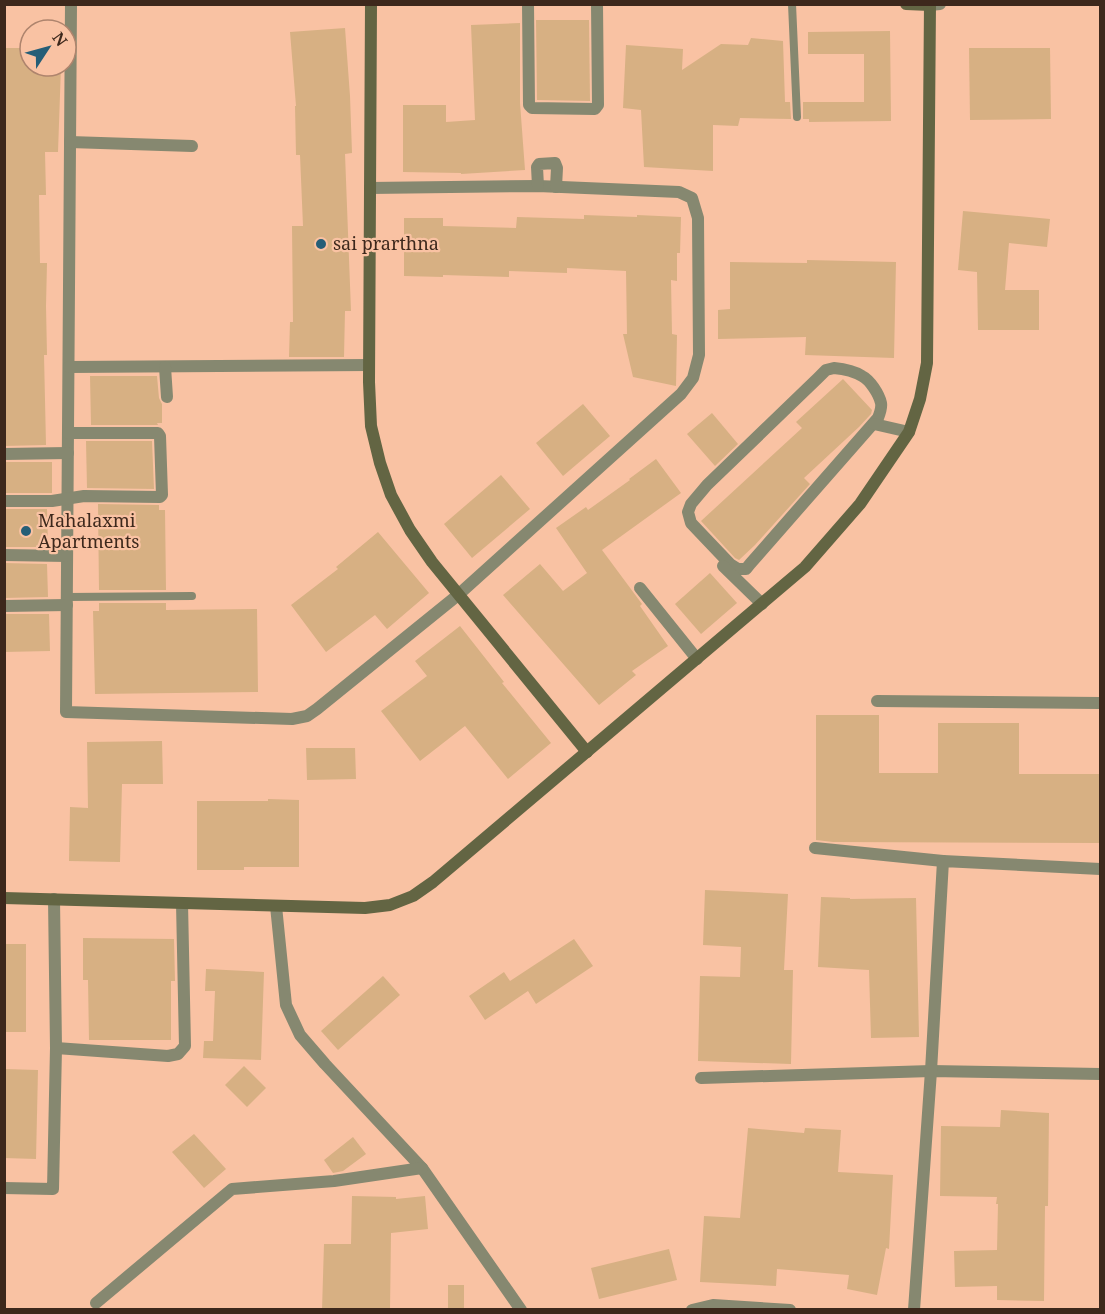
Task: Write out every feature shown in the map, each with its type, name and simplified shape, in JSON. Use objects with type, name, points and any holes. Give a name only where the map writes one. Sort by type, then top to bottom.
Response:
[{"type":"street","points":[[71,4],[66,712],[292,718],[307,716],[459,595],[681,394],[693,378],[699,355],[698,218],[692,198],[679,192],[538,186],[370,188]]},
{"type":"street","points":[[371,4],[369,365],[371,426],[380,463],[391,495],[410,530],[432,562],[587,752]]},
{"type":"street","points":[[528,4],[529,105],[532,108],[595,109],[598,105],[597,4]]},
{"type":"street","points":[[906,4],[940,4]]},
{"type":"street","points":[[4,898],[365,908],[390,905],[413,896],[433,882],[805,567],[853,513],[887,466],[909,432],[920,399],[927,363],[930,5]]},
{"type":"street","points":[[70,142],[192,146]]},
{"type":"street","points":[[538,186],[537,167],[539,164],[555,163],[556,187]]},
{"type":"street","points":[[69,367],[369,365]]},
{"type":"street","points":[[165,367],[167,397]]},
{"type":"street","points":[[834,368],[848,370],[864,376],[881,403],[881,410],[874,424],[746,569],[738,569],[730,564],[691,523],[688,512],[691,504],[707,484],[826,370],[834,368]]},
{"type":"street","points":[[874,424],[909,432]]},
{"type":"street","points":[[68,429],[164,428]]},
{"type":"street","points":[[4,509],[68,503],[84,496],[160,497],[162,495],[159,433],[68,429]]},
{"type":"street","points":[[4,454],[68,453]]},
{"type":"street","points":[[4,501],[68,503]]},
{"type":"street","points":[[712,555],[762,604]]},
{"type":"street","points":[[4,557],[67,557]]},
{"type":"street","points":[[640,588],[697,659]]},
{"type":"street","points":[[4,606],[67,601]]},
{"type":"street","points":[[877,701],[1101,703]]},
{"type":"street","points":[[815,848],[943,861],[1101,869]]},
{"type":"street","points":[[914,1310],[943,861]]},
{"type":"street","points":[[4,1188],[53,1189],[56,1048],[54,899]]},
{"type":"street","points":[[56,1048],[168,1056],[178,1054],[185,1046],[182,903]]},
{"type":"street","points":[[276,906],[286,1005],[300,1035],[422,1168],[521,1310]]},
{"type":"street","points":[[700,1078],[931,1071],[1101,1074]]},
{"type":"street","points":[[96,1303],[232,1189],[334,1181],[422,1168]]},
{"type":"street","points":[[692,1310],[713,1305],[790,1310]]},
{"type":"lane","points":[[792,4],[797,117]]},
{"type":"lane","points":[[67,601],[192,596]]},
{"type":"building","points":[[536,20],[589,20],[590,101],[537,100]]},
{"type":"building","points":[[520,23],[520,103],[525,170],[461,174],[403,172],[403,105],[446,105],[446,122],[475,120],[471,25]]},
{"type":"building","points":[[345,28],[352,153],[345,154],[351,311],[345,311],[344,357],[289,357],[290,322],[293,322],[292,226],[303,226],[300,155],[296,155],[296,106],[290,32]]},
{"type":"building","points":[[890,31],[891,121],[809,122],[809,119],[803,119],[803,102],[864,102],[864,54],[808,54],[808,32]]},
{"type":"building","points":[[751,38],[783,41],[785,102],[790,102],[791,119],[740,118],[738,126],[713,125],[713,171],[644,167],[641,110],[623,108],[626,45],[683,49],[682,70],[721,44],[748,45]]},
{"type":"building","points":[[4,48],[18,48],[18,78],[61,78],[58,152],[45,152],[46,195],[39,195],[40,263],[47,263],[47,355],[44,355],[46,445],[4,446]]},
{"type":"building","points":[[969,48],[1050,48],[1051,119],[970,120]]},
{"type":"building","points":[[963,211],[1050,219],[1047,247],[1009,243],[1005,290],[1039,290],[1039,330],[978,330],[977,272],[958,270]]},
{"type":"building","points":[[584,215],[681,217],[677,281],[671,280],[672,334],[677,335],[676,386],[633,377],[623,334],[627,334],[626,271],[567,268],[567,273],[509,271],[509,277],[404,276],[404,218],[443,218],[443,226],[516,228],[517,217],[584,219]]},
{"type":"building","points":[[807,260],[896,262],[894,358],[805,355],[806,337],[718,339],[718,310],[730,309],[730,262],[807,263]]},
{"type":"building","points":[[90,376],[157,376],[159,398],[162,404],[162,423],[157,423],[158,425],[91,425]]},
{"type":"building","points":[[843,379],[872,410],[871,414],[804,478],[810,484],[755,545],[739,560],[735,558],[701,521],[802,428],[796,422]]},
{"type":"building","points":[[583,404],[610,436],[563,476],[536,443]]},
{"type":"building","points":[[712,413],[738,444],[715,466],[687,434]]},
{"type":"building","points":[[86,441],[152,441],[154,489],[87,488]]},
{"type":"building","points":[[656,459],[681,493],[602,550],[642,604],[640,606],[668,646],[632,671],[636,675],[599,705],[503,595],[540,564],[563,591],[587,573],[556,528],[586,507],[588,510]]},
{"type":"building","points":[[4,462],[52,462],[52,493],[4,493]]},
{"type":"building","points":[[501,475],[530,509],[472,558],[444,524]]},
{"type":"building","points":[[98,504],[159,505],[159,510],[165,510],[166,590],[99,590]]},
{"type":"building","name":"Mahalaxmi Apartments","points":[[4,509],[47,509],[48,547],[4,547]]},
{"type":"building","points":[[378,532],[429,593],[387,629],[375,615],[326,652],[291,605],[338,569],[336,567]]},
{"type":"building","points":[[4,563],[47,564],[48,597],[4,598]]},
{"type":"building","points":[[710,573],[737,603],[701,634],[675,604]]},
{"type":"building","points":[[99,603],[166,603],[166,610],[257,609],[258,692],[95,694],[93,611],[99,611]]},
{"type":"building","points":[[4,614],[49,614],[50,651],[4,652]]},
{"type":"building","points":[[460,626],[504,682],[502,683],[551,743],[508,779],[465,726],[420,761],[381,711],[427,676],[415,661]]},
{"type":"building","points":[[816,715],[879,715],[879,773],[938,773],[938,723],[1019,723],[1019,774],[1101,774],[1101,843],[833,842],[816,840]]},
{"type":"building","points":[[162,741],[163,784],[122,784],[120,862],[69,861],[70,807],[88,808],[87,742]]},
{"type":"building","points":[[306,748],[355,748],[356,779],[307,780]]},
{"type":"building","points":[[268,799],[299,800],[299,867],[197,870],[197,801],[268,801]]},
{"type":"building","points":[[705,890],[788,894],[784,970],[793,970],[791,1064],[698,1061],[700,976],[740,977],[741,947],[703,945]]},
{"type":"building","points":[[821,897],[916,898],[919,1037],[871,1038],[869,970],[818,967]]},
{"type":"building","points":[[83,938],[174,939],[175,981],[171,981],[171,1040],[89,1040],[88,980],[83,980]]},
{"type":"building","points":[[574,939],[593,966],[536,1004],[528,991],[485,1020],[469,996],[504,972],[510,981]]},
{"type":"building","points":[[4,944],[26,944],[26,1032],[4,1032]]},
{"type":"building","points":[[206,969],[264,972],[261,1060],[203,1058],[204,1041],[213,1041],[215,991],[205,991]]},
{"type":"building","points":[[383,976],[400,995],[338,1050],[321,1031]]},
{"type":"building","points":[[244,1066],[266,1088],[247,1107],[225,1085]]},
{"type":"building","points":[[4,1069],[38,1070],[36,1159],[4,1158]]},
{"type":"building","points":[[1001,1110],[1049,1113],[1044,1301],[997,1300],[997,1286],[955,1287],[954,1251],[997,1250],[998,1204],[996,1204],[997,1197],[940,1196],[941,1126],[1000,1127]]},
{"type":"building","points":[[748,1128],[804,1133],[805,1128],[841,1130],[838,1172],[893,1175],[889,1249],[886,1248],[877,1295],[847,1289],[849,1275],[777,1269],[776,1286],[700,1282],[704,1216],[740,1218]]},
{"type":"building","points":[[194,1134],[226,1169],[204,1188],[172,1152]]},
{"type":"building","points":[[353,1137],[366,1154],[343,1171],[333,1173],[324,1160]]},
{"type":"building","points":[[352,1196],[396,1197],[396,1199],[425,1196],[428,1229],[391,1233],[390,1310],[322,1310],[324,1244],[351,1244]]},
{"type":"building","points":[[669,1249],[677,1280],[599,1299],[591,1268]]},
{"type":"building","points":[[448,1285],[464,1285],[464,1310],[448,1310]]},
{"type":"place","name":"sai prarthna","points":[[321,244]]},
{"type":"place","name":"Mahalaxmi Apartments","points":[[26,531]]}]
